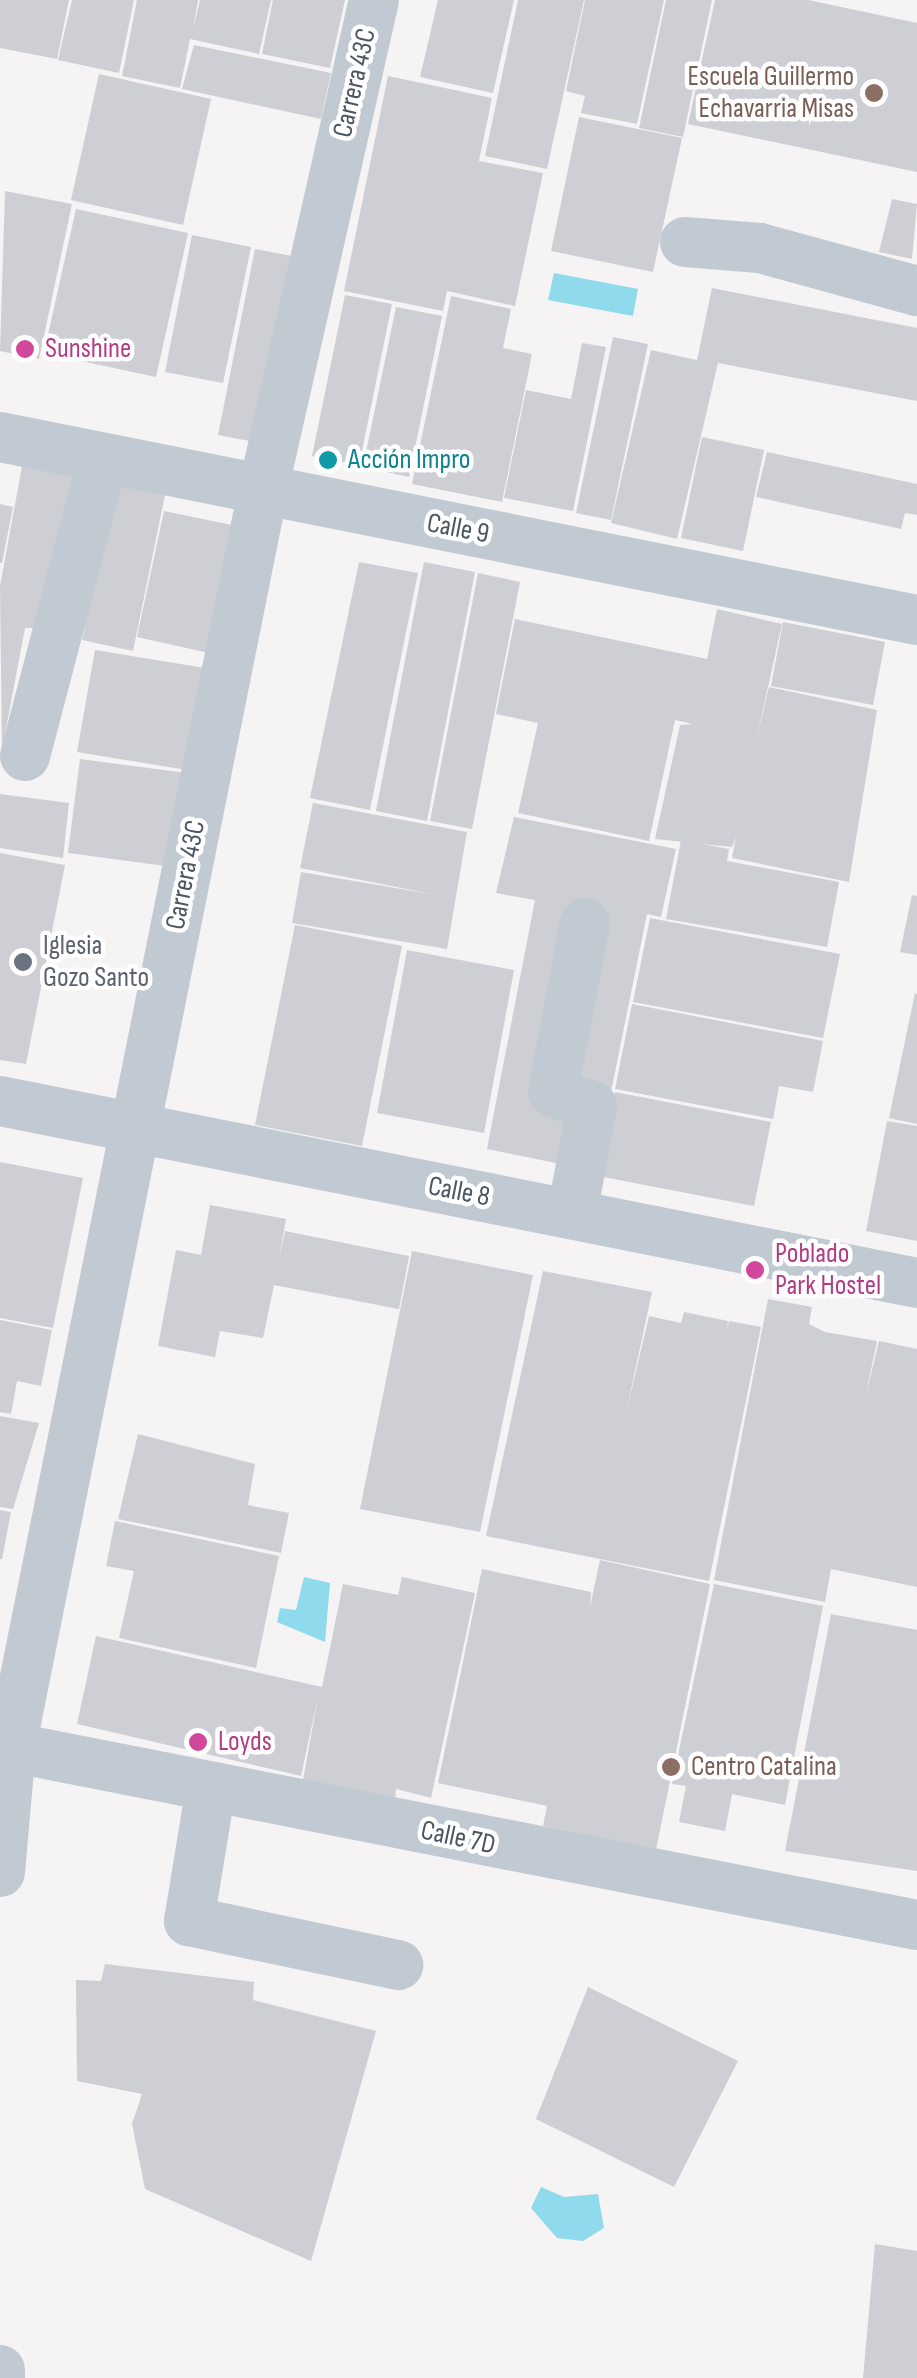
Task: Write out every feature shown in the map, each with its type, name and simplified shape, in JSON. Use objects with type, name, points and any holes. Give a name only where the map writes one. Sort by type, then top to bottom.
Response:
[{"type":"street","name":"Carrera 43C","points":[[0,1872],[5,1746],[264,490],[374,0]]},
{"type":"street","points":[[685,242],[760,248],[917,291]]},
{"type":"street","name":"Calle 9","points":[[0,436],[917,620]]},
{"type":"street","points":[[25,756],[103,458]]},
{"type":"street","points":[[572,1214],[592,1106],[553,1092],[586,922]]},
{"type":"street","name":"Calle 8","points":[[0,1102],[917,1282]]},
{"type":"street","name":"Calle 7D","points":[[5,1746],[917,1925]]},
{"type":"street","points":[[210,1787],[189,1921],[398,1965]]},
{"type":"street","points":[[0,2370],[0,2378]]},
{"type":"water","points":[[554,273],[638,289],[633,316],[548,300]]},
{"type":"water","points":[[304,1577],[330,1583],[325,1642],[277,1622],[280,1608],[296,1610]]},
{"type":"water","points":[[541,2187],[564,2197],[598,2194],[604,2228],[583,2241],[557,2238],[531,2208]]},
{"type":"building","points":[[0,0],[69,0],[57,59],[0,48]]},
{"type":"building","points":[[72,0],[134,0],[119,73],[58,60]]},
{"type":"building","points":[[137,0],[198,0],[193,30],[200,0],[271,0],[259,54],[190,39],[180,88],[122,76]]},
{"type":"building","points":[[273,0],[345,0],[330,68],[262,54]]},
{"type":"building","points":[[438,0],[514,0],[493,93],[420,77]]},
{"type":"building","points":[[518,0],[584,0],[547,169],[485,156]]},
{"type":"building","points":[[585,0],[664,0],[637,124],[581,113],[585,96],[566,91]]},
{"type":"building","points":[[666,0],[712,0],[683,137],[639,128]]},
{"type":"building","points":[[715,0],[808,0],[917,23],[917,172],[688,124]]},
{"type":"building","points":[[194,45],[331,73],[321,119],[182,89]]},
{"type":"building","points":[[99,74],[211,99],[183,225],[71,200]]},
{"type":"building","points":[[388,76],[492,98],[479,161],[543,173],[515,306],[447,291],[443,311],[344,291]]},
{"type":"building","points":[[579,117],[682,138],[653,272],[551,251]]},
{"type":"building","points":[[5,191],[72,204],[39,359],[0,351]]},
{"type":"building","points":[[892,199],[917,204],[912,259],[879,252]]},
{"type":"building","points":[[76,209],[188,233],[156,377],[44,353]]},
{"type":"building","points":[[192,235],[251,247],[223,383],[165,372]]},
{"type":"building","points":[[255,249],[292,256],[255,442],[218,435]]},
{"type":"building","points":[[712,288],[917,328],[917,401],[718,363],[677,539],[611,523],[651,350],[697,360]]},
{"type":"building","points":[[345,295],[392,304],[359,465],[312,456]]},
{"type":"building","points":[[451,296],[511,309],[503,348],[532,354],[502,502],[412,484]]},
{"type":"building","points":[[396,307],[442,316],[409,477],[363,467]]},
{"type":"building","points":[[613,337],[648,344],[611,520],[576,513]]},
{"type":"building","points":[[582,343],[606,347],[573,511],[504,498],[526,390],[571,399]]},
{"type":"building","points":[[702,437],[764,450],[743,551],[681,538]]},
{"type":"building","points":[[767,452],[917,484],[917,515],[905,513],[901,529],[756,497]]},
{"type":"building","points":[[24,456],[81,467],[38,628],[25,628],[2,750],[0,586]]},
{"type":"building","points":[[117,476],[167,485],[133,651],[82,640]]},
{"type":"building","points":[[0,504],[13,507],[2,563],[0,563]]},
{"type":"building","points":[[164,511],[237,526],[209,653],[137,637]]},
{"type":"building","points":[[359,562],[418,573],[370,810],[310,798]]},
{"type":"building","points":[[424,562],[475,572],[427,821],[376,811]]},
{"type":"building","points":[[478,573],[520,582],[472,829],[430,821]]},
{"type":"building","points":[[717,609],[782,624],[756,741],[769,687],[877,710],[849,882],[732,858],[736,837],[732,847],[655,839],[680,725],[693,724],[675,720],[649,841],[518,813],[538,723],[496,714],[515,619],[707,659]]},
{"type":"building","points":[[783,622],[885,642],[873,705],[771,686]]},
{"type":"building","points":[[95,650],[205,668],[187,770],[77,752]]},
{"type":"building","points":[[80,759],[186,773],[173,867],[68,853]]},
{"type":"building","points":[[0,794],[69,803],[63,858],[0,848]]},
{"type":"building","points":[[313,803],[467,832],[447,949],[292,923],[301,872],[437,895],[300,868]]},
{"type":"building","points":[[514,817],[676,849],[661,917],[647,914],[595,1171],[487,1149],[535,900],[496,893]]},
{"type":"building","points":[[681,840],[729,849],[727,861],[839,882],[827,947],[666,919]]},
{"type":"building","name":"Iglesia Gozo Santo","points":[[0,853],[65,865],[26,1064],[0,1060]]},
{"type":"building","points":[[912,895],[917,896],[917,955],[900,952]]},
{"type":"building","points":[[650,918],[840,954],[823,1038],[633,1002]]},
{"type":"building","points":[[295,925],[402,946],[362,1146],[255,1125]]},
{"type":"building","points":[[407,950],[514,970],[484,1133],[377,1113]]},
{"type":"building","points":[[917,994],[917,1124],[889,1118]]},
{"type":"building","points":[[632,1004],[823,1041],[813,1092],[779,1086],[773,1119],[615,1089]]},
{"type":"building","points":[[615,1092],[771,1122],[754,1206],[598,1176]]},
{"type":"building","points":[[887,1121],[917,1126],[917,1241],[866,1231]]},
{"type":"building","points":[[0,1162],[83,1178],[53,1328],[0,1318]]},
{"type":"building","points":[[210,1205],[286,1219],[279,1258],[285,1231],[409,1256],[399,1309],[274,1285],[263,1338],[220,1331],[215,1357],[158,1346],[176,1250],[201,1255]]},
{"type":"building","points":[[412,1251],[533,1275],[480,1532],[360,1509]]},
{"type":"building","points":[[543,1271],[652,1292],[626,1413],[649,1316],[681,1323],[684,1312],[728,1321],[727,1331],[729,1321],[761,1327],[709,1581],[486,1536]]},
{"type":"building","points":[[768,1299],[812,1307],[809,1324],[825,1332],[877,1341],[865,1399],[879,1341],[917,1349],[917,1587],[831,1569],[825,1602],[714,1580]]},
{"type":"building","points":[[0,1320],[52,1330],[41,1386],[17,1381],[11,1414],[0,1412]]},
{"type":"building","points":[[0,1416],[39,1423],[13,1509],[0,1507]]},
{"type":"building","points":[[138,1434],[255,1464],[248,1505],[289,1513],[281,1553],[118,1519]]},
{"type":"building","points":[[0,1510],[11,1512],[2,1559],[0,1559]]},
{"type":"building","points":[[115,1521],[279,1556],[256,1668],[119,1638],[134,1571],[106,1566]]},
{"type":"building","points":[[600,1560],[710,1584],[656,1850],[543,1826],[547,1806],[438,1783],[482,1569],[591,1592],[590,1607]]},
{"type":"building","points":[[402,1577],[475,1593],[431,1798],[396,1789],[395,1801],[303,1780],[318,1697],[301,1776],[77,1724],[96,1636],[322,1687],[343,1584],[398,1595]]},
{"type":"building","name":"Centro Catalina","points":[[714,1584],[823,1606],[785,1805],[732,1794],[725,1831],[679,1822],[686,1786],[672,1784]]},
{"type":"building","points":[[831,1614],[917,1630],[917,1871],[785,1851]]},
{"type":"building","points":[[105,1964],[254,1982],[253,2000],[376,2031],[311,2261],[145,2189],[132,2124],[142,2094],[77,2081],[76,1980],[101,1981]]},
{"type":"building","points":[[588,1987],[738,2061],[674,2187],[536,2119]]},
{"type":"building","points":[[875,2244],[917,2251],[917,2378],[863,2378]]},
{"type":"place","name":"Escuela Guillermo Echavarria Misas","points":[[874,93]]},
{"type":"place","name":"Sunshine","points":[[25,349]]},
{"type":"place","name":"Acción Impro","points":[[328,460]]},
{"type":"place","name":"Iglesia Gozo Santo","points":[[23,962]]},
{"type":"place","name":"Poblado Park Hostel","points":[[755,1270]]},
{"type":"place","name":"Loyds","points":[[198,1742]]},
{"type":"place","name":"Centro Catalina","points":[[671,1767]]}]
